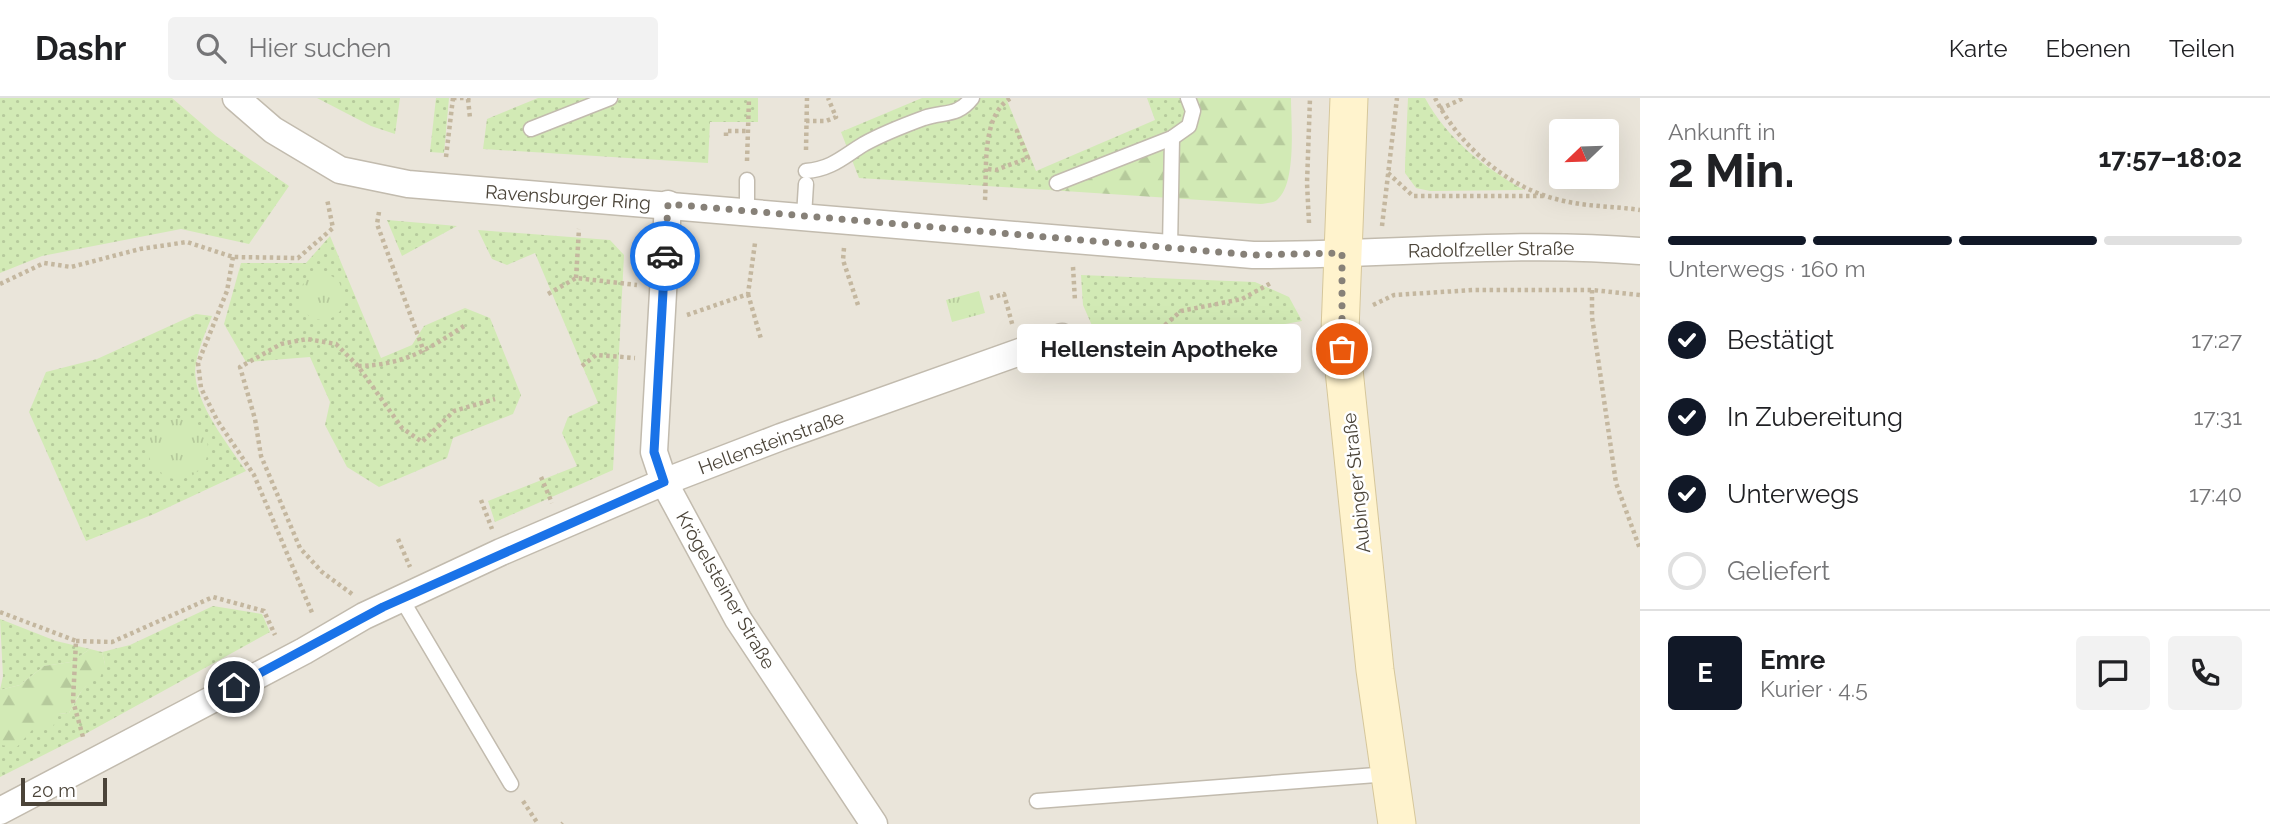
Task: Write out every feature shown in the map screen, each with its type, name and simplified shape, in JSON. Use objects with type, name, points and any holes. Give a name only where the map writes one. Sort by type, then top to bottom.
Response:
[{"type":"main road","name":"Aubinger Straße","points":[[1349,98],[1342,253],[1342,349],[1389,774],[1397,824]]},
{"type":"street","name":"Ravensburger Ring","points":[[236,98],[273,130],[340,170],[383,180],[444,188],[668,204],[1253,255],[1342,253]]},
{"type":"street","name":"Krögelsteiner Straße","points":[[668,204],[654,452],[664,482],[738,619],[874,824]]},
{"type":"street","name":"Radolfzeller Straße","points":[[1342,253],[1502,246],[1640,251]]},
{"type":"street","name":"Hellensteinstraße","points":[[0,811],[401,598],[664,482],[1062,337]]},
{"type":"lane","points":[[531,130],[610,98]]},
{"type":"lane","points":[[804,216],[806,170],[818,170],[848,158],[863,145],[925,118],[962,110],[972,98]]},
{"type":"lane","points":[[1057,183],[1171,138],[1189,126],[1193,111],[1188,98]]},
{"type":"lane","points":[[1170,248],[1171,138]]},
{"type":"lane","points":[[747,180],[747,211]]},
{"type":"lane","points":[[401,598],[511,783]]},
{"type":"lane","points":[[1037,801],[1389,774]]},
{"type":"path","points":[[446,157],[453,98],[470,99],[470,118]]},
{"type":"path","points":[[748,154],[749,98]]},
{"type":"path","points":[[806,170],[807,98]]},
{"type":"path","points":[[806,121],[826,121],[836,117],[828,98]]},
{"type":"path","points":[[985,200],[991,125],[999,105],[1011,98]]},
{"type":"path","points":[[1368,317],[1373,305],[1397,98]]},
{"type":"path","points":[[1434,98],[1466,145],[1519,185],[1549,197],[1599,207],[1640,210]]},
{"type":"path","points":[[1440,109],[1464,98]]},
{"type":"path","points":[[988,169],[996,170],[1028,158],[1017,131],[1022,129]]},
{"type":"path","points":[[726,136],[726,131],[748,131]]},
{"type":"path","points":[[1388,173],[1413,197],[1549,197]]},
{"type":"path","points":[[0,284],[44,262],[71,267],[140,248],[187,242],[233,257],[298,258],[333,228],[327,199]]},
{"type":"path","points":[[379,212],[377,225],[424,352]]},
{"type":"path","points":[[576,278],[579,229]]},
{"type":"path","points":[[755,243],[748,294],[761,339]]},
{"type":"path","points":[[844,248],[843,260],[859,309]]},
{"type":"path","points":[[233,257],[227,290],[198,363],[201,388],[217,420],[254,475],[315,621]]},
{"type":"path","points":[[1073,267],[1075,301]]},
{"type":"path","points":[[548,294],[576,278],[631,284]]},
{"type":"path","points":[[1098,355],[1149,339],[1181,311],[1242,299],[1272,282]]},
{"type":"path","points":[[1373,305],[1394,295],[1473,290],[1592,290],[1640,295]]},
{"type":"path","points":[[1592,290],[1592,317],[1616,483],[1640,549]]},
{"type":"path","points":[[662,313],[688,315],[748,294]]},
{"type":"path","points":[[990,298],[1004,294],[1020,352]]},
{"type":"path","points":[[358,366],[389,366],[424,352],[464,326]]},
{"type":"path","points":[[1149,339],[1172,352]]},
{"type":"path","points":[[364,616],[356,597],[322,572],[300,548],[261,456],[255,419],[240,367],[281,344],[307,340],[336,344],[358,366],[402,428],[422,442],[454,411],[495,399]]},
{"type":"path","points":[[582,366],[596,355],[660,360]]},
{"type":"path","points":[[541,477],[552,504]]},
{"type":"path","points":[[0,612],[76,641],[112,642],[213,597],[264,611],[275,635]]},
{"type":"path","points":[[76,641],[73,701],[84,739],[96,759]]},
{"type":"path","points":[[511,783],[538,824]]},
{"type":"shaded area","points":[[0,98],[1640,98],[1640,824],[0,824]]},
{"type":"green space","points":[[0,98],[172,98],[216,136],[289,186],[249,244],[181,229],[42,256],[0,273]]},
{"type":"green space","points":[[317,98],[400,98],[395,134],[371,126]]},
{"type":"green space","points":[[436,98],[449,98],[444,153],[430,152]]},
{"type":"green space","points":[[538,98],[758,98],[758,122],[710,122],[708,163],[483,149],[487,119]]},
{"type":"green space","points":[[922,98],[1006,98],[1036,171],[1155,120],[1147,98],[1191,98],[1195,108],[1167,144],[1049,190],[859,178],[841,132]]},
{"type":"green space","points":[[1191,98],[1291,98],[1290,167],[1288,181],[1277,200],[1261,204],[1049,190],[1167,144],[1192,129]]},
{"type":"green space","points":[[1408,98],[1425,98],[1444,127],[1468,151],[1524,190],[1430,191],[1416,188],[1405,173]]},
{"type":"green space","points":[[387,220],[457,226],[402,256]]},
{"type":"green space","points":[[478,230],[610,240],[624,255],[613,470],[495,522],[488,501],[577,466],[562,433],[568,417],[598,403],[535,253],[507,265],[492,259]]},
{"type":"green space","points":[[330,236],[381,358],[412,345],[424,326],[465,308],[490,318],[521,395],[513,414],[453,438],[447,458],[379,487],[347,467],[325,425],[330,402],[310,357],[246,362],[224,324],[241,263],[306,263]]},
{"type":"green space","points":[[322,274],[338,281],[345,297],[338,313],[322,320],[306,313],[299,297],[306,281]]},
{"type":"green space","points":[[1081,275],[1255,282],[1289,297],[1302,321],[1176,344],[1149,328],[1097,337],[1083,305]]},
{"type":"green space","points":[[979,291],[985,313],[952,322],[946,300]]},
{"type":"green space","points":[[196,314],[212,316],[196,363],[198,390],[220,434],[246,471],[154,514],[86,541],[29,412],[46,372],[97,359]]},
{"type":"green space","points":[[178,419],[195,424],[203,432],[208,449],[203,466],[195,474],[178,479],[161,474],[153,466],[148,449],[153,432],[161,424]]},
{"type":"green space","points":[[213,606],[262,614],[270,632],[87,733],[0,777],[0,745],[58,714],[69,713],[82,690],[105,664],[102,652],[130,645]]},
{"type":"green space","points":[[0,619],[56,641],[90,649],[71,662],[44,666],[20,685],[0,690],[3,676]]},
{"type":"green space","points":[[90,649],[102,652],[105,664],[100,678],[85,687],[69,713],[58,714],[52,729],[32,730],[17,747],[0,745],[0,690],[20,685],[44,666],[71,662]]},
{"type":"way so far","points":[[665,256],[668,204],[1253,255],[1310,256],[1342,253],[1342,349]]},
{"type":"place","name":"Hellenstein Apotheke","points":[[1342,349]]},
{"type":"route","points":[[234,687],[364,616],[501,552],[664,482],[654,452],[665,256]]}]
